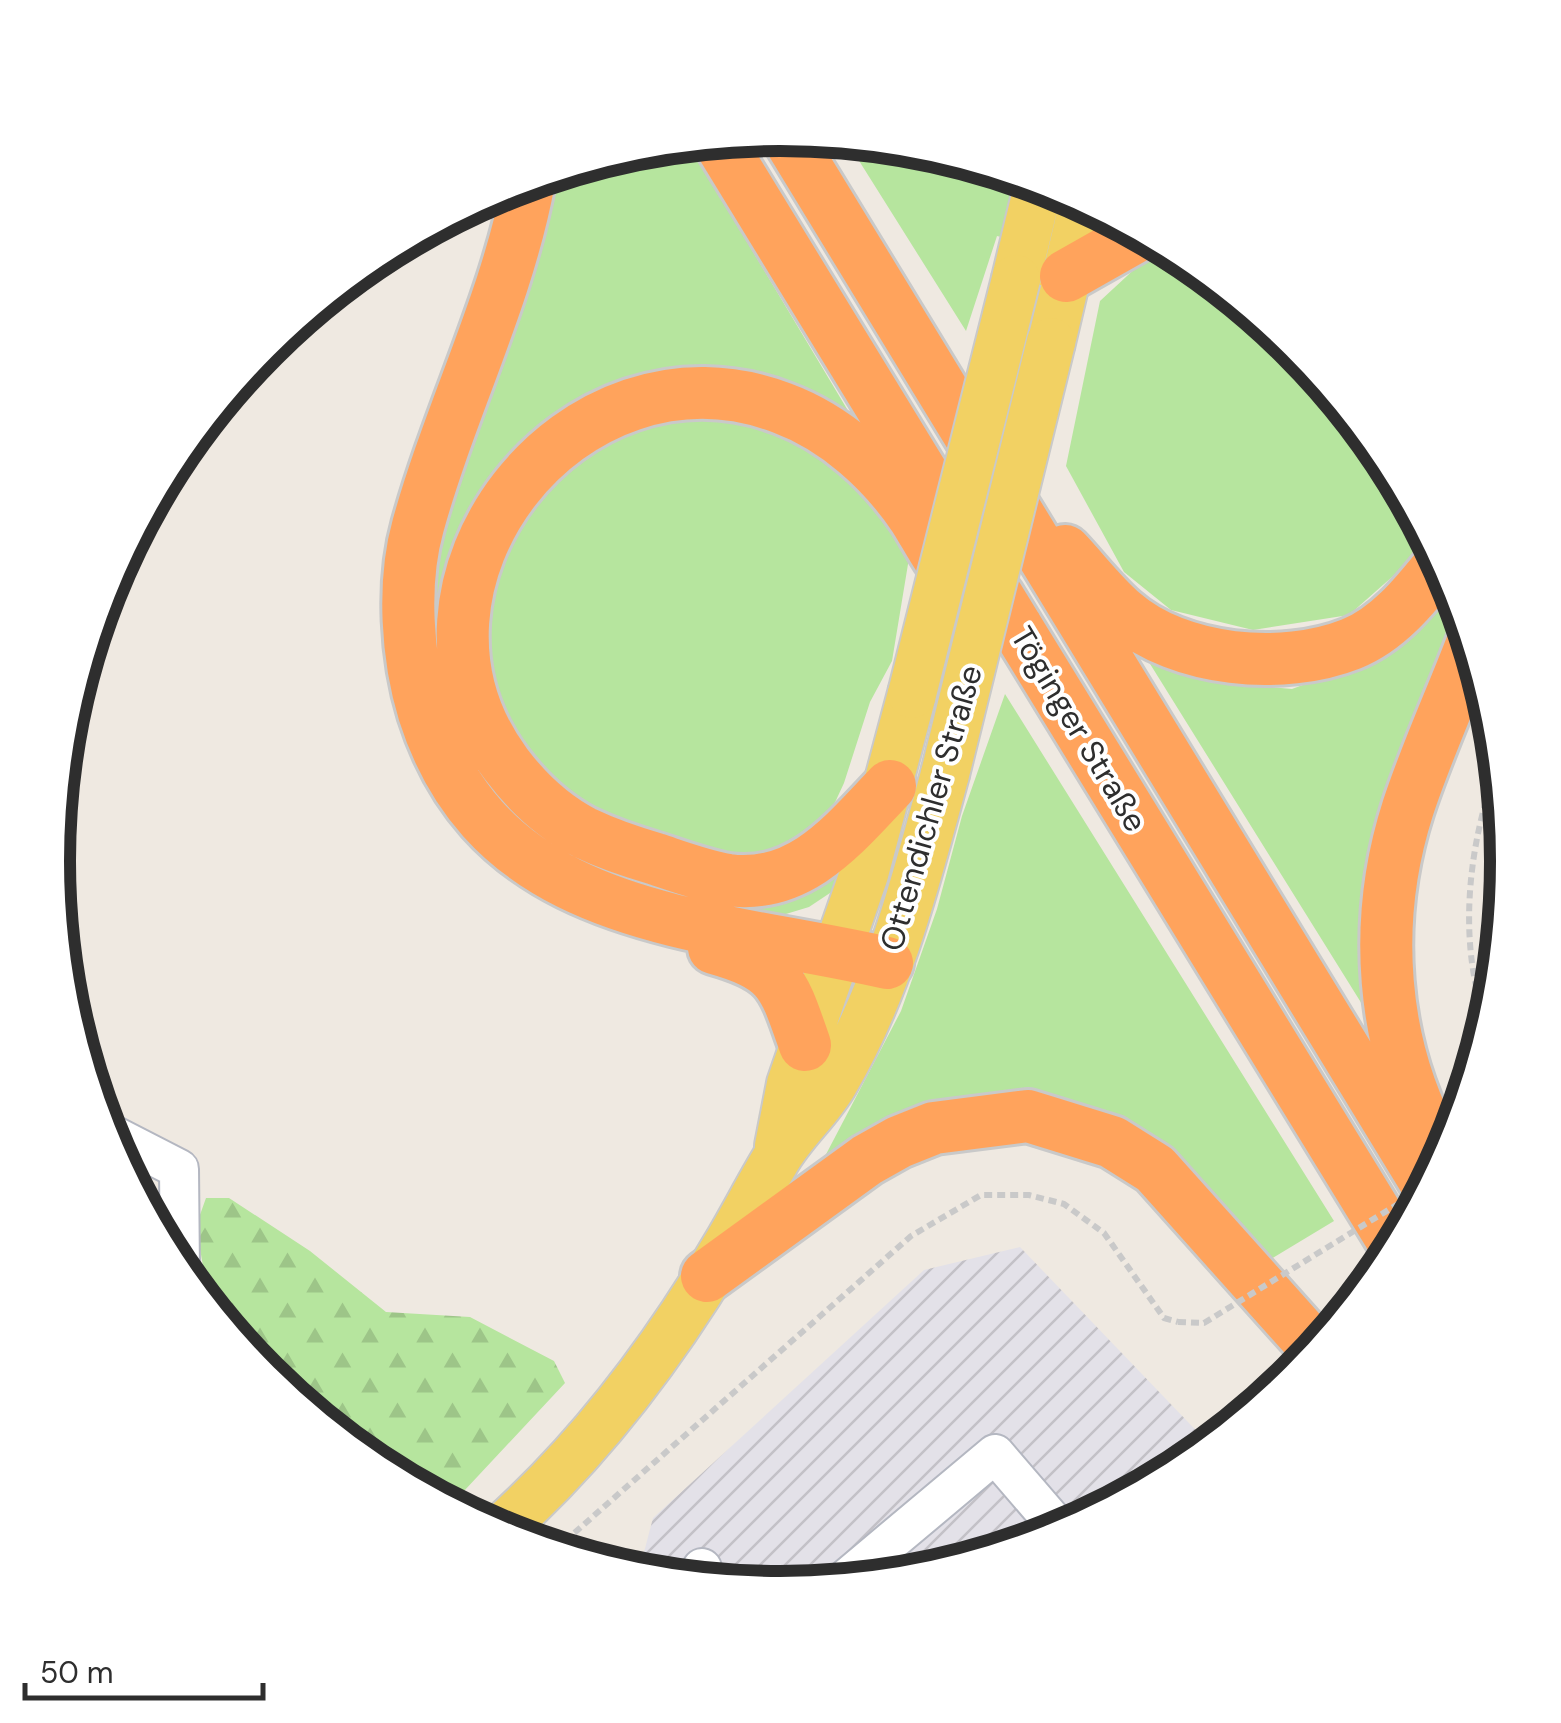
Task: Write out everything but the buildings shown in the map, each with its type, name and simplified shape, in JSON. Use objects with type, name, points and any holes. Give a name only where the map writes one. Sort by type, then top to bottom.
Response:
[{"type":"highway","name":"Töginger Straße","points":[[797,152],[1420,1171]]},
{"type":"highway","name":"Töginger Straße","points":[[726,154],[1387,1231]]},
{"type":"highway","points":[[525,199],[509,263],[438,458],[416,533],[410,652],[438,755],[455,786],[491,830],[519,856],[552,876],[631,908],[862,958]]},
{"type":"highway","points":[[1041,278],[1125,240]]},
{"type":"highway","points":[[890,786],[828,849],[802,868],[768,880],[728,880],[671,864],[583,832],[557,815],[519,781],[486,734],[475,709],[468,675],[464,643],[470,574],[512,490],[532,466],[573,434],[634,404],[662,397],[708,394],[781,407],[851,447],[902,499],[954,578],[1016,626]]},
{"type":"highway","points":[[994,480],[1124,615],[1172,642],[1236,660],[1302,656],[1352,644],[1404,608],[1431,576]]},
{"type":"highway","points":[[1434,1140],[1417,1111],[1397,1050],[1386,928],[1393,866],[1408,809],[1463,666]]},
{"type":"highway","points":[[668,917],[703,945],[752,959],[774,974],[788,996],[805,1045]]},
{"type":"highway","points":[[708,1276],[867,1160],[899,1142],[934,1128],[1028,1116],[1112,1142],[1154,1169],[1307,1339]]},
{"type":"main road","name":"Ottendichler Straße","points":[[777,1156],[790,1084],[805,1045],[862,958],[945,774],[1051,342],[1041,278],[1039,200]]},
{"type":"main road","name":"Ottendichler Straße","points":[[511,1519],[573,1458],[640,1373],[708,1276],[777,1156],[834,1083],[862,958],[890,786],[912,694],[1041,278],[1076,216]]},
{"type":"lane","points":[[128,1143],[179,1168],[180,1240]]},
{"type":"lane","points":[[860,1567],[996,1454],[1051,1519]]},
{"type":"path","points":[[1478,994],[1474,981],[1471,904],[1475,854],[1487,797]]},
{"type":"path","points":[[568,1539],[911,1236],[980,1196],[1029,1195],[1064,1204],[1104,1233],[1164,1318],[1204,1323],[1405,1201]]},
{"type":"shaded area","points":[[1020,1247],[1200,1434],[1136,1477],[1052,1518],[964,1548],[919,1558],[873,1566],[780,1572],[688,1566],[642,1558],[653,1518],[924,1270]]},
{"type":"green space","points":[[856,155],[964,175],[1016,191],[1005,238],[997,236],[966,331]]},
{"type":"green space","points":[[696,156],[853,419],[640,380],[581,401],[529,440],[466,728],[724,893],[853,833],[841,880],[833,891],[809,907],[776,917],[758,914],[607,872],[507,815],[453,736],[425,614],[450,469],[538,194],[597,175]]},
{"type":"green space","points":[[1150,255],[1213,298],[1283,359],[1344,429],[1396,506],[1418,554],[1349,615],[1253,630],[1171,610],[1124,572],[1066,466],[1100,301]]},
{"type":"green space","points":[[674,406],[823,442],[912,540],[892,661],[870,702],[831,811],[809,839],[731,863],[587,816],[484,703],[474,598],[540,469]]},
{"type":"green space","points":[[1440,597],[1456,642],[1375,1025],[1147,659],[1212,682],[1292,689],[1367,661]]},
{"type":"green space","points":[[1005,694],[1334,1221],[1271,1259],[1162,1145],[1091,1114],[811,1183],[901,1011]]},
{"type":"green space","points":[[206,1198],[229,1198],[310,1251],[386,1312],[470,1317],[554,1361],[565,1383],[460,1496],[348,1425],[278,1364],[201,1272],[196,1226]]}]
